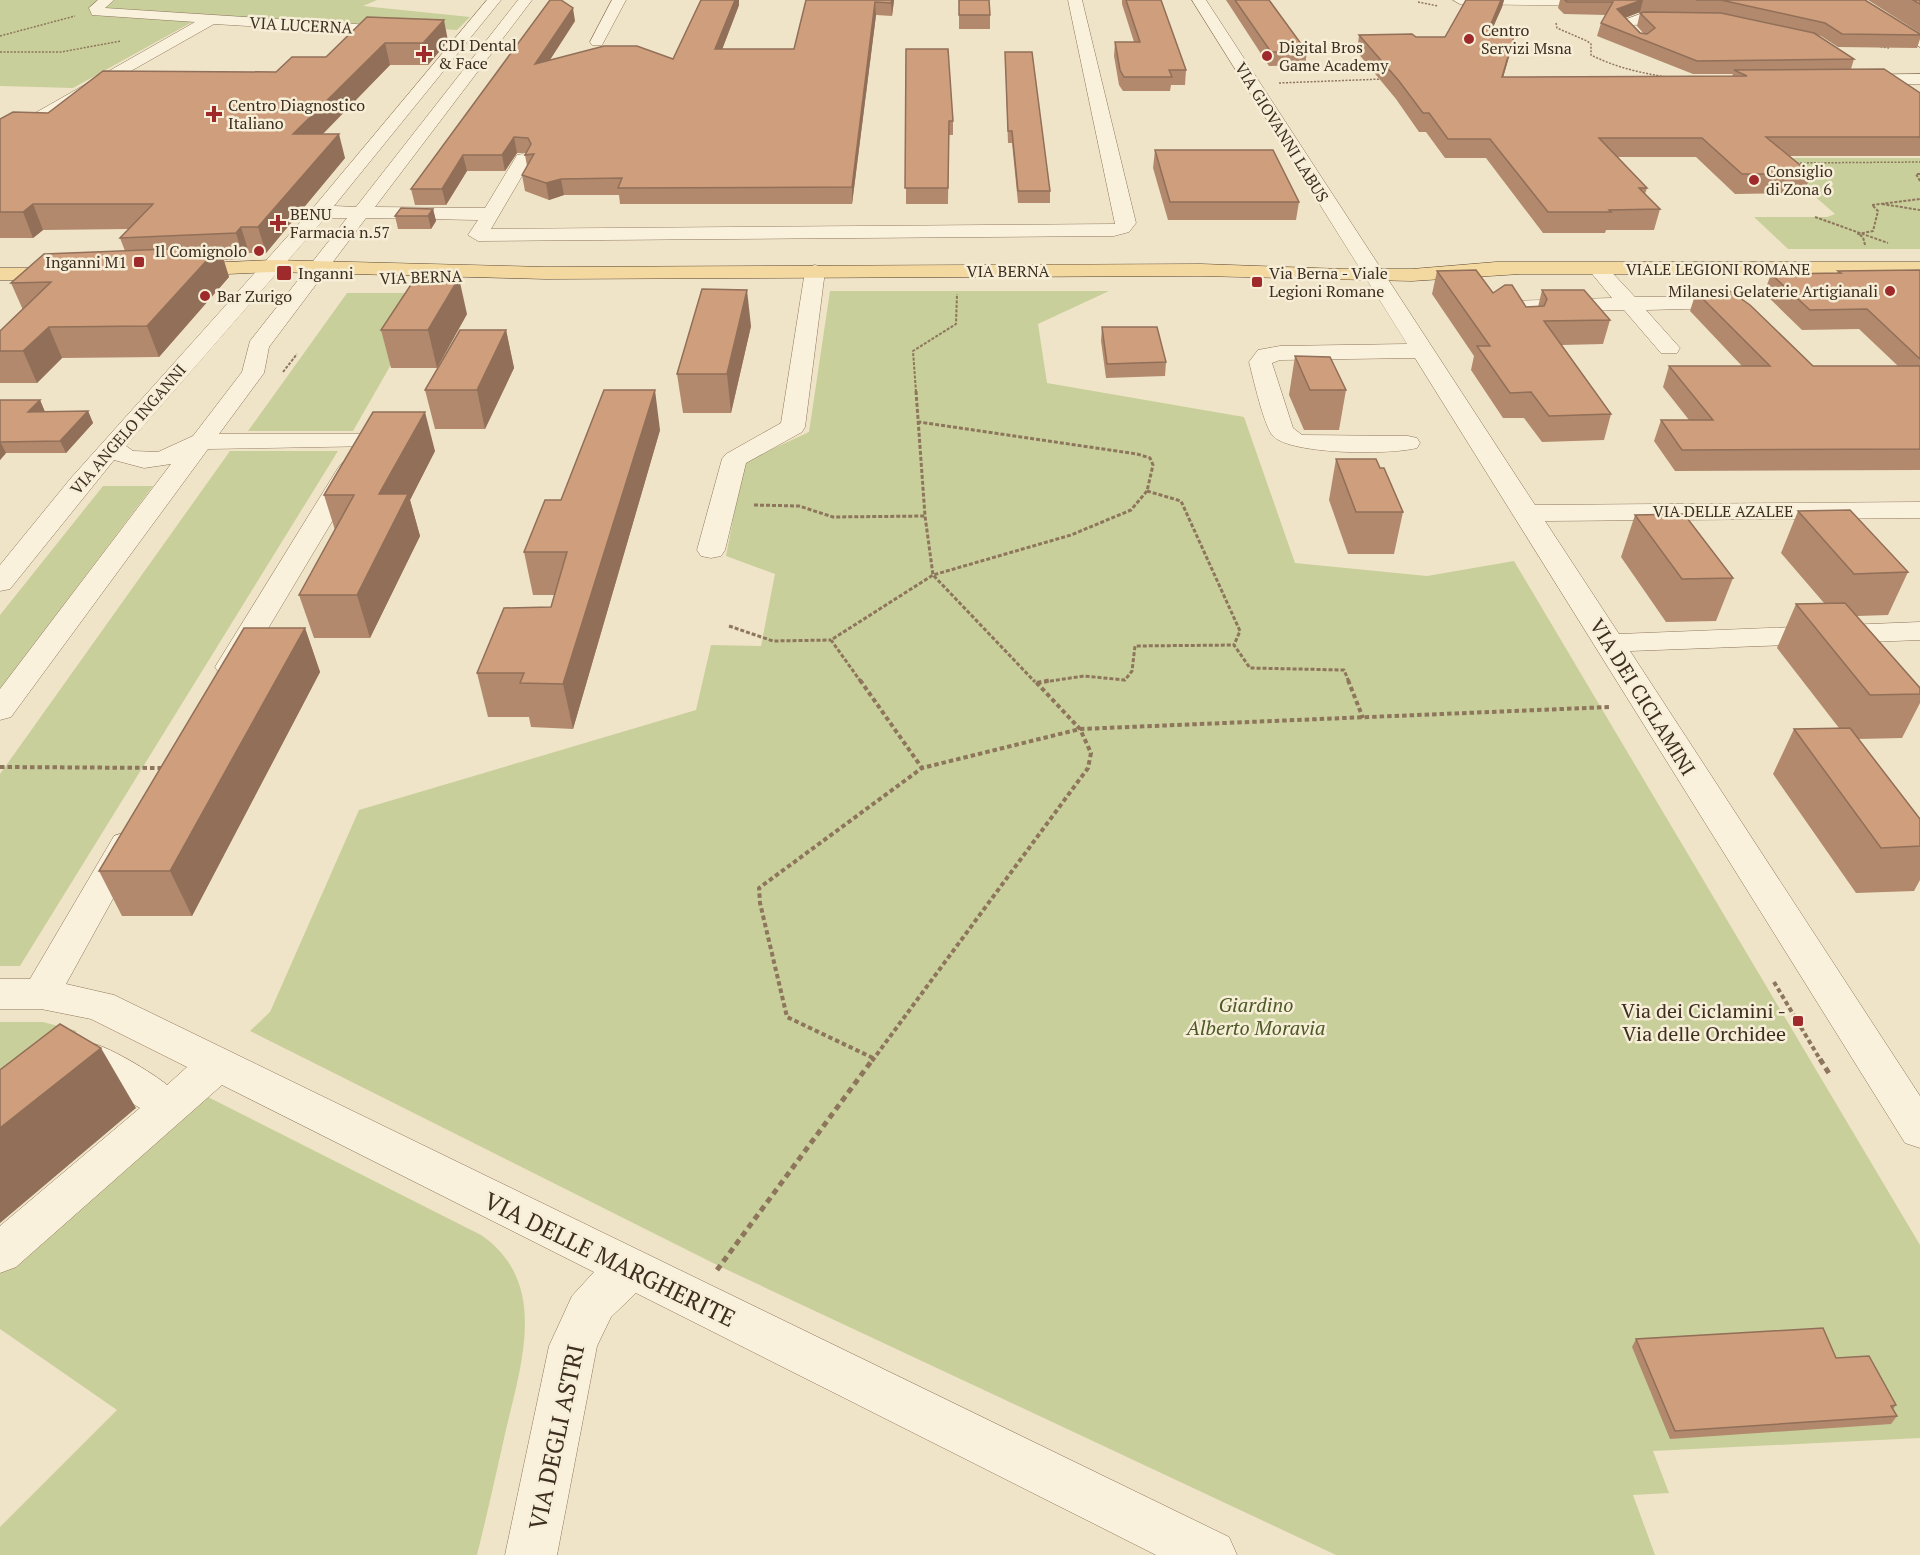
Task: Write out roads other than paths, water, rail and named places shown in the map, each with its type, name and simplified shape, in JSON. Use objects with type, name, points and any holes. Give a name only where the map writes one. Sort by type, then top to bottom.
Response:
[{"type":"main road","name":"VIALE LEGIONI ROMANE","points":[[1369,270],[1920,268]]},
{"type":"main road","name":"VIA BERNA","points":[[159,274],[1369,270]]},
{"type":"main road","points":[[0,274],[85,274]]},
{"type":"street","name":"VIA LUCERNA","points":[[107,0],[96,8],[97,12],[416,32]]},
{"type":"street","name":"VIA ANGELO INGANNI","points":[[0,582],[81,483],[267,273],[392,126],[457,34],[494,0]]},
{"type":"street","points":[[0,710],[253,373],[258,346],[525,0]]},
{"type":"street","points":[[597,42],[619,0]]},
{"type":"street","points":[[523,159],[478,235],[1102,231],[1122,228],[1126,223],[1075,0]]},
{"type":"street","name":"VIA GIOVANNI LABUS","points":[[1199,0],[1369,270]]},
{"type":"street","points":[[1460,0],[1615,2]]},
{"type":"street","points":[[1881,0],[1920,25]]},
{"type":"street","points":[[1854,4],[1916,38]]},
{"type":"street","points":[[1642,41],[1623,23],[1640,18],[1695,19]]},
{"type":"street","points":[[0,140],[210,20]]},
{"type":"street","points":[[1844,76],[1875,80],[1920,79]]},
{"type":"street","points":[[0,118],[35,120]]},
{"type":"street","points":[[392,126],[426,127]]},
{"type":"street","points":[[320,212],[491,213]]},
{"type":"street","points":[[1598,269],[1669,348]]},
{"type":"street","name":"VIA DEI CICLAMINI","points":[[1369,270],[1527,513],[1920,1131]]},
{"type":"street","points":[[711,550],[721,504],[735,459],[793,427],[815,272]]},
{"type":"street","points":[[1528,324],[1518,306],[1729,302],[1747,317]]},
{"type":"street","points":[[201,346],[258,346]]},
{"type":"street","points":[[1408,443],[1307,443],[1294,440],[1282,431],[1260,362],[1266,355],[1280,353],[1422,351]]},
{"type":"street","points":[[112,447],[126,457],[144,460],[163,459],[200,442],[367,441],[212,696]]},
{"type":"street","points":[[81,483],[109,472],[138,468],[156,472],[167,485]]},
{"type":"street","name":"VIA DELLE AZALEE","points":[[1527,513],[1920,510]]},
{"type":"street","points":[[1608,643],[1920,631]]},
{"type":"street","points":[[41,994],[168,768]]},
{"type":"street","name":"VIA DELLE MARGHERITE","points":[[0,994],[41,994],[100,1006],[1211,1555]]},
{"type":"street","points":[[51,1088],[89,1058],[152,1095]]},
{"type":"street","points":[[0,1253],[218,1065]]},
{"type":"street","name":"VIA DEGLI ASTRI","points":[[531,1555],[573,1346],[580,1324],[609,1285],[633,1270]]},
{"type":"place","name":"Centro Servizi Msna","points":[[1469,39]]},
{"type":"place","name":"CDI Dental & Face","points":[[424,54]]},
{"type":"place","name":"Digital Bros Game Academy","points":[[1267,56]]},
{"type":"place","name":"Centro Diagnostico Italiano","points":[[214,114]]},
{"type":"place","name":"Consiglio di Zona 6","points":[[1754,180]]},
{"type":"place","name":"BENU Farmacia n.57","points":[[278,223]]},
{"type":"place","name":"Il Comignolo","points":[[259,251]]},
{"type":"place","name":"Inganni M1","points":[[139,262]]},
{"type":"place","name":"Inganni","points":[[284,273]]},
{"type":"place","name":"Via Berna - Viale Legioni Romane","points":[[1257,282]]},
{"type":"place","name":"Milanesi Gelaterie Artigianali","points":[[1890,291]]},
{"type":"place","name":"Bar Zurigo","points":[[205,296]]},
{"type":"place","name":"Via dei Ciclamini - Via delle Orchidee","points":[[1798,1021]]},
{"type":"park label","name":"Giardino Alberto Moravia","points":[[1256,1016]]}]
